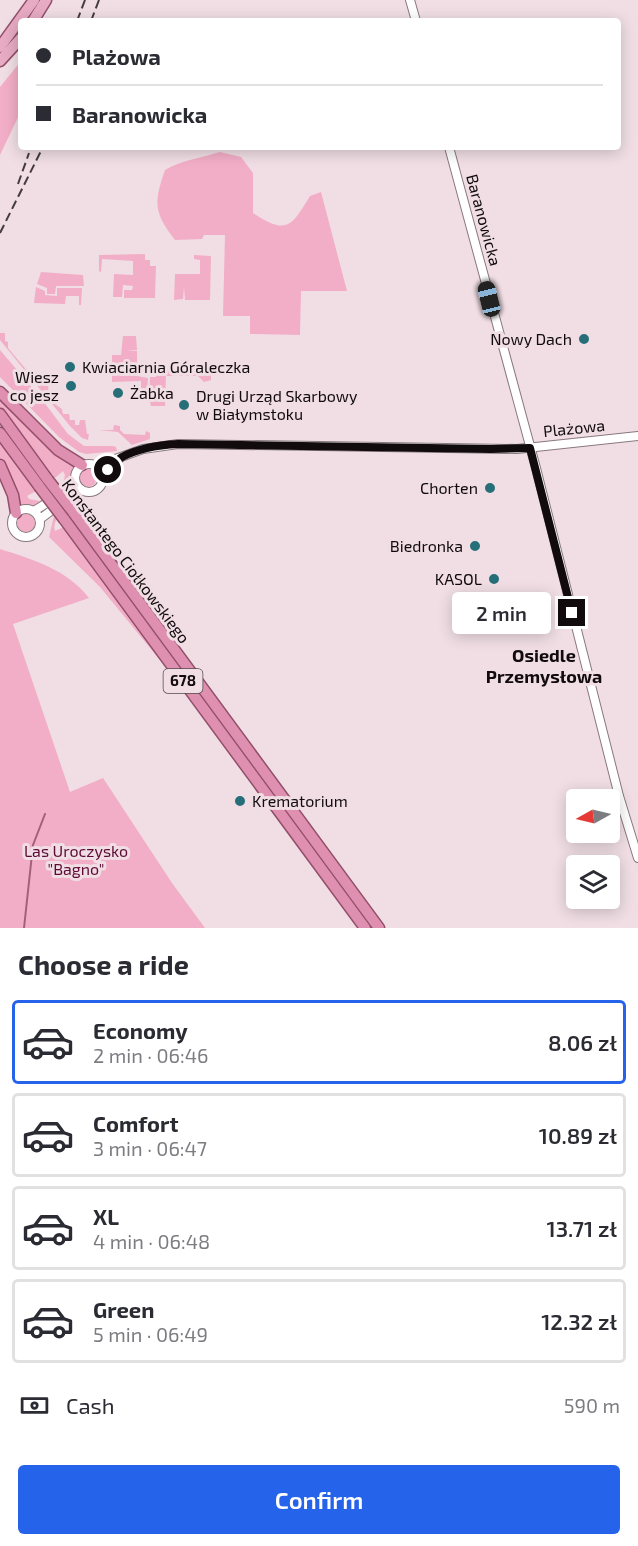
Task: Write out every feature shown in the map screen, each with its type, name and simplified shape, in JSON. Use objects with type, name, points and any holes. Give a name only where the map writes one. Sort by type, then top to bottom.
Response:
[{"type":"highway","points":[[0,392],[58,450],[82,465]]},
{"type":"highway","name":"Konstantego Ciołkowskiego","points":[[0,414],[43,483]]},
{"type":"highway","name":"Konstantego Ciołkowskiego","points":[[0,433],[68,515],[379,928]]},
{"type":"highway","points":[[0,465],[13,495],[16,513]]},
{"type":"highway","name":"Konstantego Ciołkowskiego","points":[[68,515],[365,928]]},
{"type":"main road","points":[[21,18],[34,0]]},
{"type":"main road","points":[[35,18],[46,0]]},
{"type":"main road","points":[[0,47],[18,22]]},
{"type":"main road","points":[[0,61],[18,41]]},
{"type":"street","points":[[410,0],[415,18]]},
{"type":"street","name":"Baranowicka","points":[[450,150],[530,448],[619,796],[638,858]]},
{"type":"street","name":"Plażowa","points":[[96,466],[144,449],[178,444],[491,449],[530,448],[638,436]]},
{"type":"street","name":"Plażowa","points":[[103,474],[119,459]]},
{"type":"street","points":[[87,463],[96,466],[103,474],[102,483],[96,490],[89,492],[77,486],[75,472],[82,465],[87,463]]},
{"type":"street","points":[[37,515],[77,486]]},
{"type":"street","points":[[25,509],[37,515],[41,524],[38,532],[32,537],[18,536],[14,531],[12,521],[16,513],[25,509]]},
{"type":"green space","points":[[18,65],[18,117],[0,155],[0,87]]},
{"type":"green space","points":[[220,152],[241,157],[253,173],[253,213],[274,224],[281,225],[293,221],[310,196],[321,192],[347,291],[301,291],[300,335],[250,334],[250,316],[223,316],[225,235],[204,235],[202,239],[175,240],[159,214],[159,190],[165,170],[185,161]]},
{"type":"green space","points":[[145,254],[145,260],[150,260],[150,266],[156,266],[155,298],[124,298],[124,290],[132,290],[133,286],[123,285],[122,297],[113,297],[114,274],[133,275],[133,261],[102,259],[101,272],[99,271],[99,255]]},
{"type":"green space","points":[[194,255],[211,256],[210,300],[185,300],[184,287],[183,299],[174,300],[175,274],[200,274],[200,260],[194,259]]},
{"type":"green space","points":[[41,272],[83,275],[84,286],[56,286],[55,294],[47,294],[47,288],[37,284]]},
{"type":"green space","points":[[36,287],[45,291],[45,295],[57,296],[57,288],[82,288],[81,305],[79,305],[79,296],[66,296],[65,304],[34,303]]},
{"type":"green space","points":[[0,333],[5,333],[8,348],[29,373],[49,374],[46,375],[49,377],[48,394],[53,394],[55,404],[62,409],[63,414],[69,414],[70,420],[75,420],[75,425],[79,425],[80,420],[85,420],[87,434],[89,434],[88,440],[82,438],[70,426],[0,340]]},
{"type":"green space","points":[[123,336],[136,336],[137,350],[127,351],[137,351],[137,376],[148,378],[147,394],[141,394],[141,381],[112,382],[112,355],[121,355]]},
{"type":"green space","points":[[0,350],[68,434],[84,446],[113,446],[117,451],[86,454],[79,452],[59,437],[0,377]]},
{"type":"green space","points":[[205,368],[211,368],[211,380],[204,382],[198,376],[166,376],[165,406],[151,406],[149,398],[142,399],[142,396],[149,396],[150,377],[156,377],[156,369],[205,371]]},
{"type":"green space","points":[[0,396],[75,465],[69,483],[37,506],[19,507],[9,475],[0,458],[0,439],[34,486],[36,491],[27,496],[29,499],[40,501],[63,484],[65,475],[63,471],[55,478],[50,474],[0,407]]},
{"type":"green space","points":[[114,425],[120,426],[124,434],[145,435],[146,431],[150,433],[150,439],[132,445],[118,432],[99,430],[113,430]]},
{"type":"green space","points":[[88,469],[94,472],[97,478],[94,484],[88,487],[82,484],[79,478],[82,472]]},
{"type":"green space","points":[[74,501],[88,504],[100,535],[110,552],[198,674],[80,515],[79,512],[88,506],[77,504],[65,512],[55,522],[55,531],[64,527],[282,824],[173,676],[100,587],[49,537],[54,516]]},
{"type":"green space","points":[[26,514],[32,517],[35,523],[32,529],[26,532],[20,529],[17,523],[20,517]]},
{"type":"green space","name":"Las Uroczysko \"Bagno\"","points":[[0,549],[60,573],[71,580],[89,598],[13,624],[70,792],[103,778],[172,883],[205,928],[0,928]]},
{"type":"waterway","points":[[24,928],[33,845],[45,814]]},
{"type":"railway","points":[[78,18],[85,0]]},
{"type":"railway","points":[[92,18],[99,0]]},
{"type":"railway","points":[[0,233],[42,150]]},
{"type":"railway","points":[[18,184],[29,153]]},
{"type":"place","name":"Nowy Dach","points":[[584,339]]},
{"type":"place","name":"Kwiaciarnia Góraleczka","points":[[70,367]]},
{"type":"place","name":"Wiesz co jesz","points":[[71,386]]},
{"type":"place","name":"Żabka","points":[[118,393]]},
{"type":"place","name":"Drugi Urząd Skarbowy w Białymstoku","points":[[184,405]]},
{"type":"place","name":"Chorten","points":[[490,488]]},
{"type":"place","name":"Biedronka","points":[[475,546]]},
{"type":"place","name":"KASOL","points":[[494,579]]},
{"type":"place","name":"Krematorium","points":[[240,801]]},
{"type":"district","name":"Osiedle Przemysłowa","points":[[544,666]]},
{"type":"route","points":[[108,470],[119,459],[134,452],[155,446],[178,444],[530,448],[572,613]]}]
